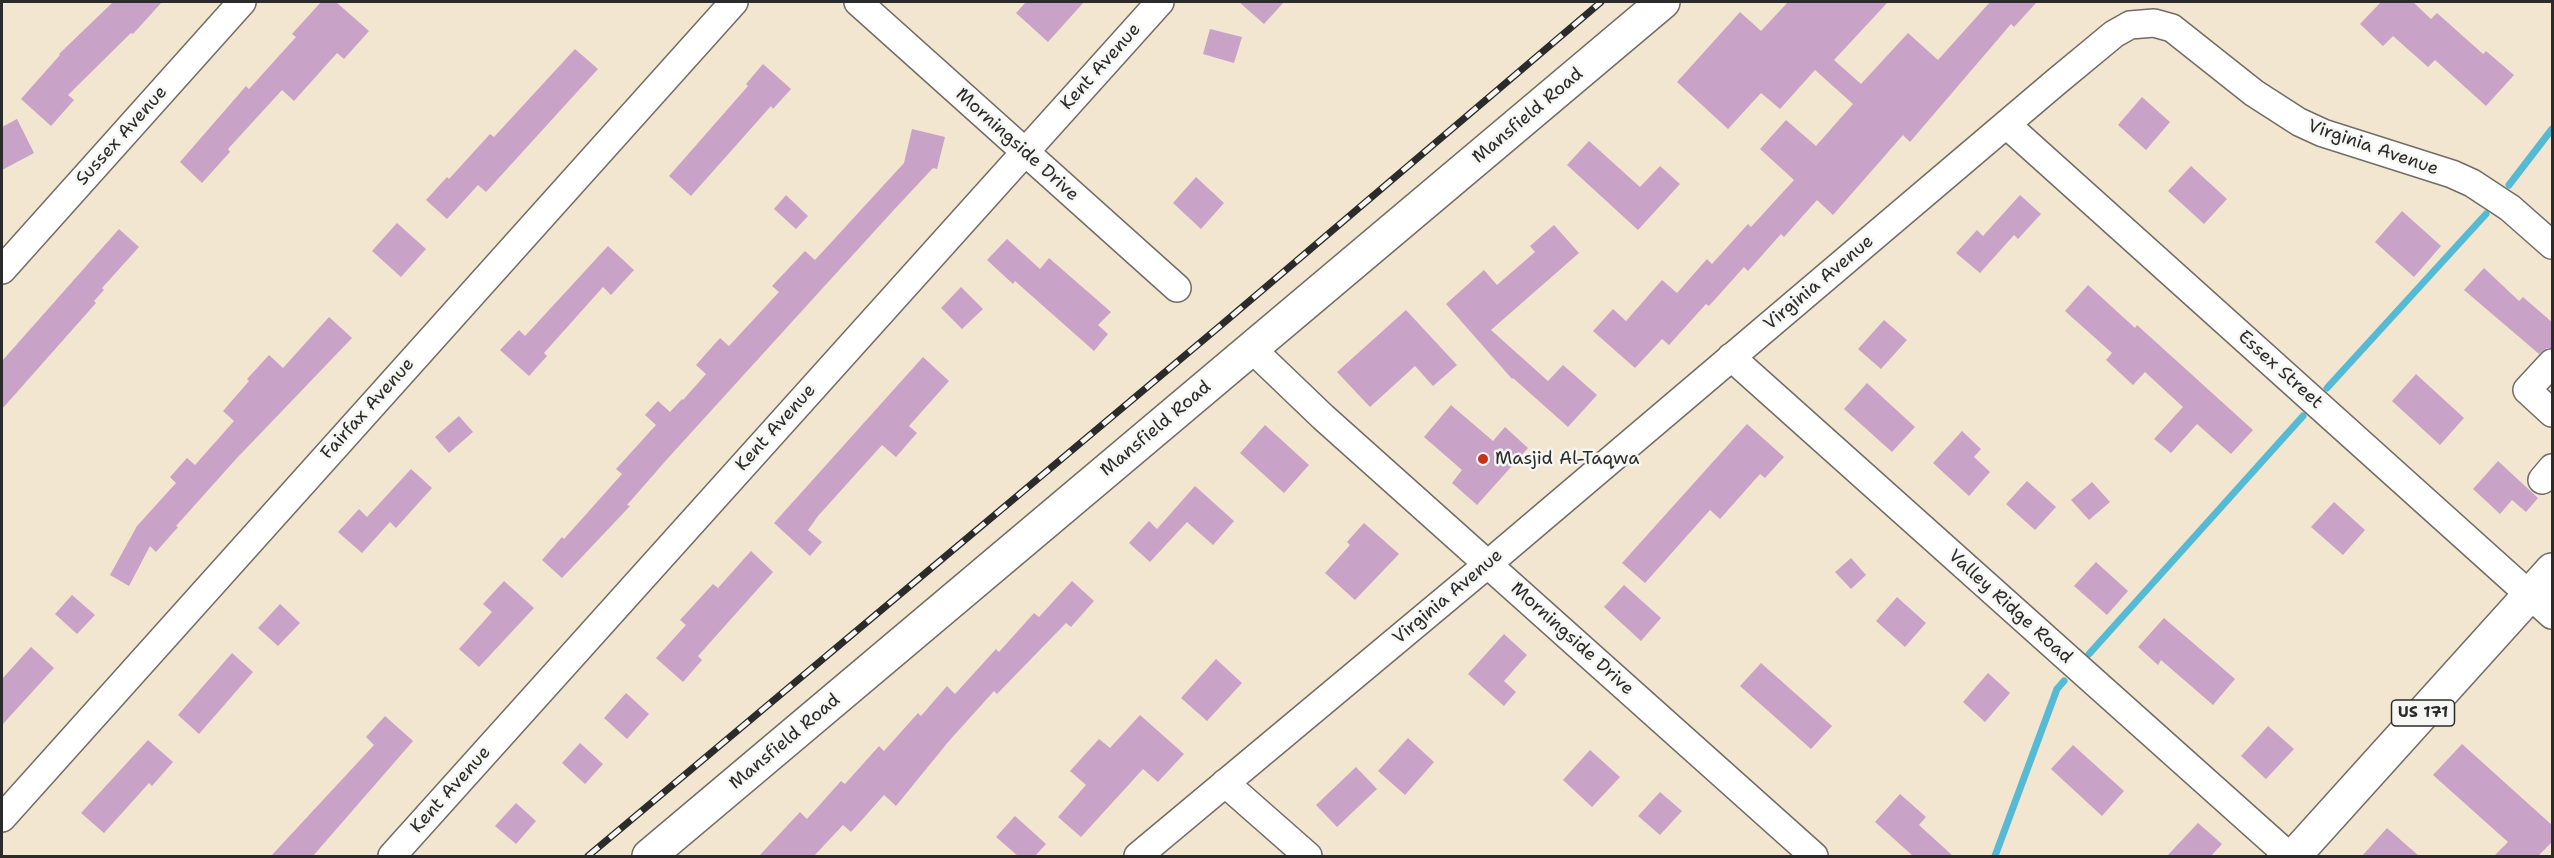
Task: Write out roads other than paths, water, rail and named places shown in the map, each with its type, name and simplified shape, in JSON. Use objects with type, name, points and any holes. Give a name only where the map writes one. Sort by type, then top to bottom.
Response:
[{"type":"main road","name":"Mansfield Road","points":[[649,856],[1663,2]]},
{"type":"main road","name":"US 171","points":[[2291,856],[2541,605],[2553,570]]},
{"type":"street","name":"Sussex Avenue","points":[[2,270],[242,2]]},
{"type":"street","name":"Fairfax Avenue","points":[[2,818],[734,2]]},
{"type":"street","name":"Morningside Drive","points":[[858,2],[1177,288]]},
{"type":"street","name":"Kent Avenue","points":[[392,856],[1160,2]]},
{"type":"street","name":"Virginia Avenue","points":[[1138,856],[1488,564],[2114,34],[2130,25],[2154,23],[2172,28],[2254,93],[2299,122],[2323,133],[2452,174],[2472,183],[2510,208],[2553,245]]},
{"type":"street","name":"Essex Street","points":[[2007,125],[2541,605]]},
{"type":"street","name":"Morningside Drive","points":[[1251,348],[1323,417],[1814,856]]},
{"type":"street","name":"Valley Ridge Road","points":[[1731,357],[2291,856]]},
{"type":"street","points":[[2553,363],[2528,390],[2553,412]]},
{"type":"street","points":[[1225,783],[1308,856]]},
{"type":"waterway","points":[[2509,185],[2552,129]]},
{"type":"waterway","points":[[2327,388],[2486,214]]},
{"type":"waterway","points":[[2089,654],[2303,416]]},
{"type":"waterway","points":[[1995,856],[2057,689],[2064,681]]},
{"type":"railway","points":[[588,856],[1220,326],[1601,2]]},
{"type":"place","name":"Masjid Al-Taqwa","points":[[1483,459]]}]
